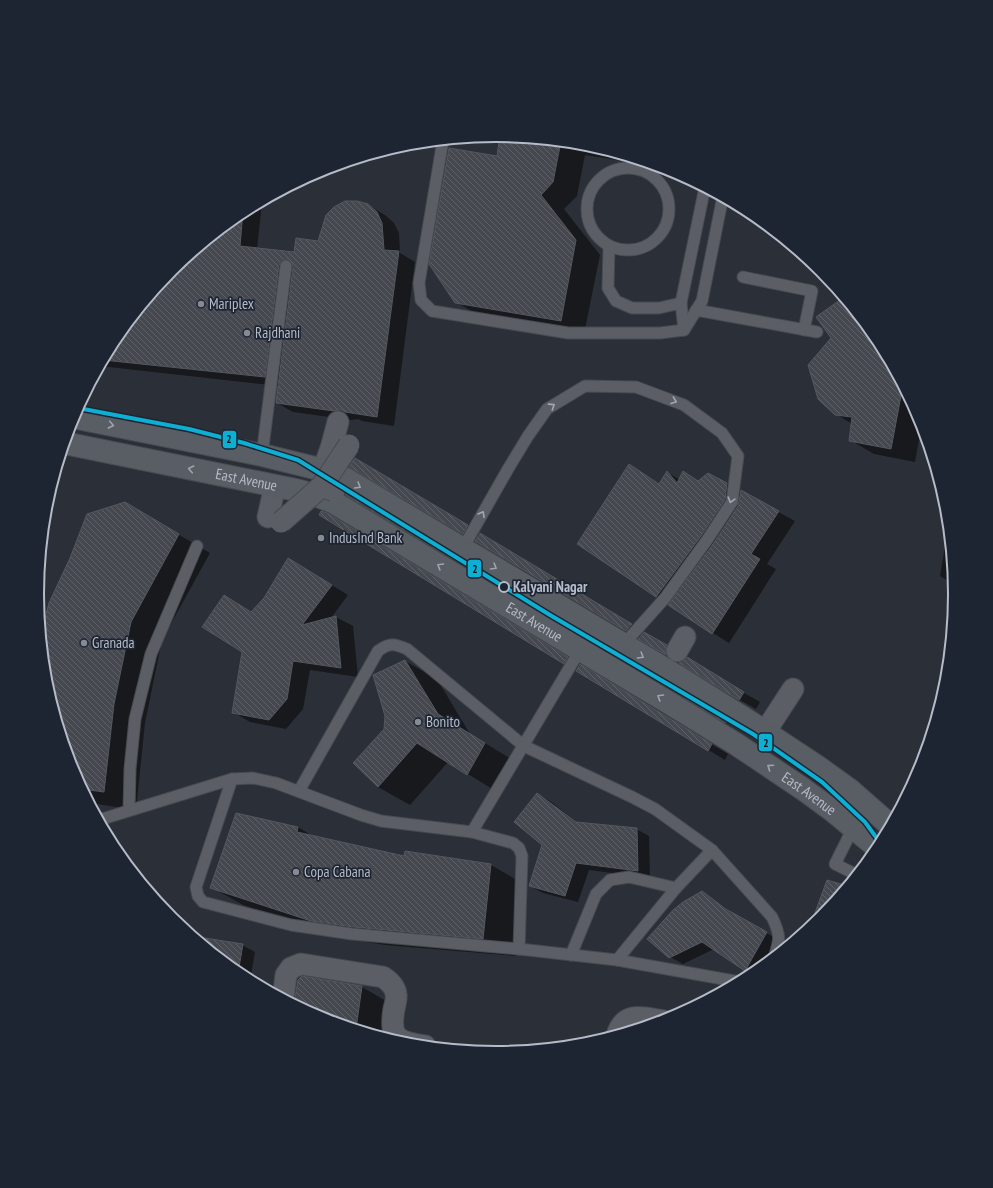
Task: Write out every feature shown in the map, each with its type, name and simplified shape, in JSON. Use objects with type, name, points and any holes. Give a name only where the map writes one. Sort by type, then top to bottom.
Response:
[{"type":"main road","name":"East Avenue","points":[[79,418],[262,455],[326,482],[344,478],[680,678],[818,767],[850,790],[887,822]]},
{"type":"main road","name":"East Avenue","points":[[70,444],[315,495],[333,502],[736,744],[833,811],[873,845]]},
{"type":"street","points":[[274,486],[275,523],[281,522],[326,482],[337,434]]},
{"type":"street","points":[[765,732],[793,689]]},
{"type":"street","points":[[284,993],[286,975],[291,968],[301,964],[383,976],[392,984],[396,994],[392,1023],[395,1035]]},
{"type":"street","points":[[620,1029],[624,1022],[634,1017],[650,1019]]},
{"type":"lane","points":[[442,144],[419,283],[421,300],[432,311],[568,333],[660,333],[684,330]]},
{"type":"lane","points":[[634,163],[612,170],[603,176],[594,185],[589,196],[587,207],[588,218],[592,229],[599,239],[609,247],[624,251],[640,250],[652,243],[661,234],[668,220],[668,204],[665,191],[658,179],[639,165]]},
{"type":"lane","points":[[684,330],[681,303],[704,192]]},
{"type":"lane","points":[[684,330],[702,301],[722,201]]},
{"type":"lane","points":[[699,213],[718,217]]},
{"type":"lane","points":[[609,247],[608,288],[616,301],[632,308],[659,308],[681,303]]},
{"type":"lane","points":[[262,455],[286,266]]},
{"type":"lane","points":[[743,277],[812,291],[804,330]]},
{"type":"lane","points":[[696,310],[817,332]]},
{"type":"lane","points":[[463,548],[508,469],[528,436],[547,409],[585,386],[636,387],[684,405],[722,433],[738,456],[732,502],[707,540],[665,598],[623,645]]},
{"type":"lane","points":[[129,810],[130,769],[135,719],[151,654],[197,546]]},
{"type":"lane","points":[[299,792],[378,651],[385,646],[396,644],[407,649],[524,746],[632,796],[649,806],[712,850],[772,917],[778,930],[779,941],[777,949]]},
{"type":"lane","points":[[472,832],[580,650]]},
{"type":"lane","points":[[104,818],[232,779],[253,778],[276,783],[361,815],[382,821],[472,832],[513,843],[519,848],[522,856],[519,949]]},
{"type":"lane","points":[[232,779],[196,888],[198,896],[203,902],[291,925],[344,933],[571,954],[617,960],[732,980]]},
{"type":"lane","points":[[852,873],[835,864],[853,828]]},
{"type":"lane","points":[[617,960],[676,888],[712,850]]},
{"type":"lane","points":[[571,954],[596,894],[610,880],[629,877],[676,888]]},
{"type":"building","points":[[499,142],[526,142],[560,146],[553,182],[541,195],[576,240],[561,321],[455,303],[429,264],[449,148],[497,156]]},
{"type":"building","points":[[345,201],[357,201],[368,204],[377,212],[382,223],[384,250],[399,251],[377,417],[341,410],[334,411],[276,403],[293,267],[292,263],[287,259],[283,260],[279,265],[265,377],[109,361],[120,343],[156,296],[198,254],[242,220],[240,246],[294,252],[296,238],[318,241],[326,215],[334,207]]},
{"type":"building","points":[[840,300],[873,343],[888,368],[901,393],[891,449],[849,441],[852,417],[835,415],[818,399],[808,365],[831,338],[816,317]]},
{"type":"building","points":[[355,458],[468,525],[463,534],[349,467]]},
{"type":"building","points":[[629,464],[659,484],[667,471],[677,483],[683,471],[698,481],[708,473],[727,483],[725,500],[701,536],[656,597],[577,544]]},
{"type":"building","points":[[741,490],[779,511],[751,554],[760,559],[712,634],[668,605],[713,544],[738,506]]},
{"type":"building","points":[[345,493],[726,721],[725,723],[345,495]]},
{"type":"building","name":"Granada","points":[[125,502],[179,534],[131,622],[114,704],[104,792],[89,790],[78,767],[68,739],[59,711],[53,682],[50,664],[51,658],[49,657],[45,624],[49,603],[70,558],[87,514]]},
{"type":"building","points":[[321,511],[327,513],[568,657],[564,664],[319,515]]},
{"type":"building","points":[[480,533],[632,624],[626,631],[475,541]]},
{"type":"building","points":[[288,558],[332,585],[302,625],[336,616],[341,668],[293,661],[287,699],[269,720],[232,713],[242,652],[202,627],[224,595],[251,612],[264,598]]},
{"type":"building","points":[[644,632],[667,645],[665,651],[666,655],[638,639]]},
{"type":"building","points":[[687,657],[744,692],[739,700],[679,663]]},
{"type":"building","name":"Bonito","points":[[405,660],[438,714],[485,743],[467,775],[417,743],[378,787],[353,763],[384,729],[385,716],[373,675]]},
{"type":"building","points":[[580,664],[712,744],[708,751],[576,671]]},
{"type":"building","points":[[537,793],[576,822],[637,828],[638,871],[576,863],[565,896],[529,886],[542,845],[514,822]]},
{"type":"building","name":"Copa Cabana","points":[[236,813],[298,827],[297,832],[404,856],[405,851],[491,864],[483,939],[353,927],[311,921],[210,888]]},
{"type":"building","points":[[827,880],[843,885],[837,892],[814,916]]},
{"type":"building","points":[[702,891],[726,909],[767,932],[745,971],[702,942],[669,958],[647,939],[673,910],[683,902]]},
{"type":"building","points":[[202,938],[243,944],[239,966]]},
{"type":"building","points":[[302,976],[362,986],[357,1024],[323,1012],[295,999],[298,980]]},
{"type":"transit line","name":"2","points":[[84,409],[189,429],[244,443],[298,460],[550,615],[753,734],[822,782],[865,822],[877,838]]},
{"type":"place","name":"Mariplex","points":[[201,304]]},
{"type":"place","name":"Rajdhani","points":[[247,333]]},
{"type":"place","name":"IndusInd Bank","points":[[321,538]]},
{"type":"place","name":"Kalyani Nagar","points":[[504,587]]},
{"type":"place","name":"Granada","points":[[84,643]]},
{"type":"place","name":"Bonito","points":[[418,722]]},
{"type":"place","name":"Copa Cabana","points":[[296,872]]}]
